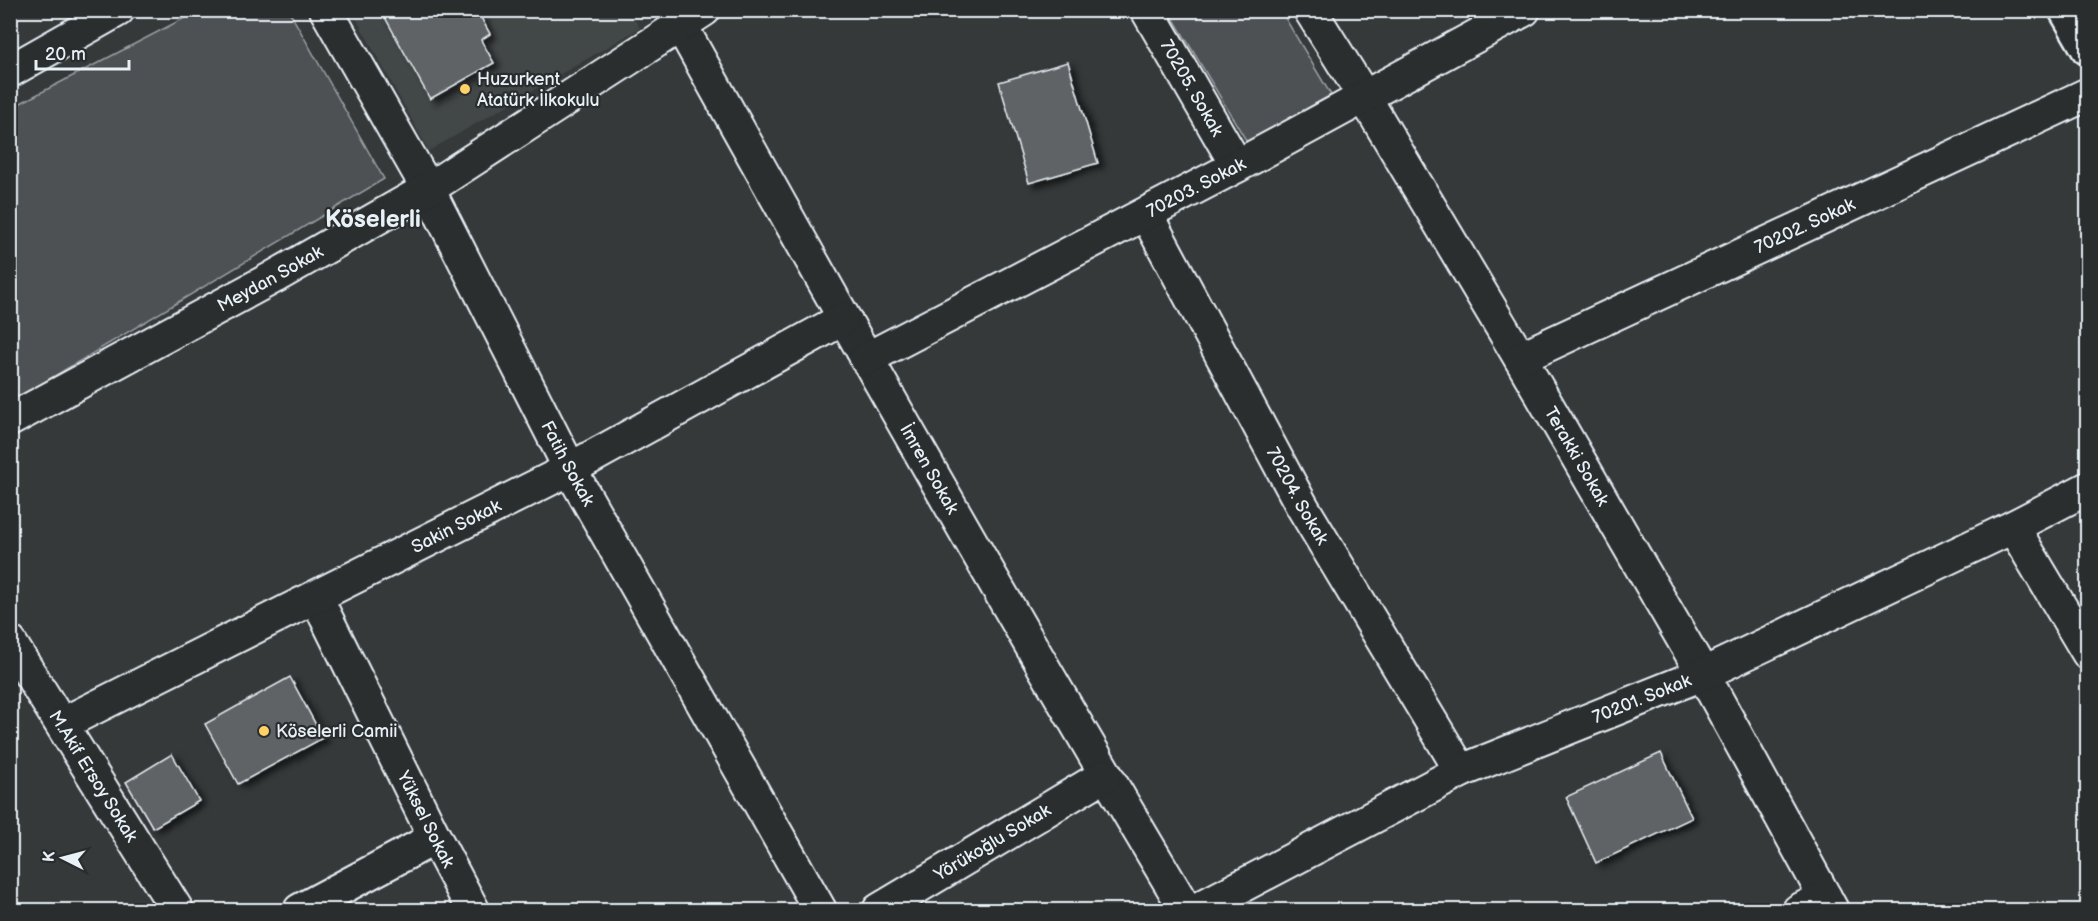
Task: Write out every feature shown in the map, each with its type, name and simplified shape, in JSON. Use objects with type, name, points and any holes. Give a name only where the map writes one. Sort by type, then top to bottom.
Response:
[{"type":"street","points":[[10,71],[118,10]]},
{"type":"street","name":"Fatih Sokak","points":[[326,10],[428,189],[570,469],[820,910]]},
{"type":"street","name":"70205. Sokak","points":[[1147,10],[1237,166]]},
{"type":"street","name":"Terakki Sokak","points":[[1310,10],[1520,358],[1702,674],[1819,906]]},
{"type":"street","name":"70203. Sokak","points":[[866,359],[1237,166],[1524,10]]},
{"type":"street","points":[[2066,10],[2088,48]]},
{"type":"street","name":"Meydan Sokak","points":[[10,420],[274,277],[428,189],[692,17]]},
{"type":"street","name":"İmren Sokak","points":[[692,17],[843,319],[1105,776],[1186,910]]},
{"type":"street","name":"70202. Sokak","points":[[1520,358],[2088,94]]},
{"type":"street","name":"70204. Sokak","points":[[1146,214],[1302,507],[1461,771]]},
{"type":"street","name":"Sakin Sokak","points":[[62,724],[570,469],[843,319]]},
{"type":"street","name":"70201. Sokak","points":[[1196,910],[1461,771],[1702,674],[2013,527],[2088,488]]},
{"type":"street","points":[[2013,527],[2088,653]]},
{"type":"street","name":"Yüksel Sokak","points":[[316,597],[473,910]]},
{"type":"street","name":"M.Akif Ersoy Sokak","points":[[10,642],[177,910]]},
{"type":"street","name":"Yörükoğlu Sokak","points":[[879,910],[1105,776]]},
{"type":"street","points":[[300,910],[435,838]]},
{"type":"shaded area","points":[[198,11],[289,11],[384,179],[11,402],[11,108]]},
{"type":"shaded area","name":"Huzurkent Atatürk İlkokulu","points":[[352,11],[630,11],[640,28],[429,151]]},
{"type":"shaded area","points":[[1169,11],[1281,11],[1331,95],[1247,142]]},
{"type":"building","points":[[381,10],[466,10],[470,18],[479,14],[490,34],[481,40],[494,63],[430,99]]},
{"type":"building","points":[[1068,62],[1098,163],[1029,183],[999,82]]},
{"type":"building","name":"Köselerli Camii","points":[[290,677],[323,738],[238,784],[205,724]]},
{"type":"building","points":[[1661,753],[1692,818],[1596,863],[1566,797]]},
{"type":"building","points":[[172,754],[199,801],[153,828],[126,782]]},
{"type":"place","name":"Huzurkent Atatürk İlkokulu","points":[[465,89]]},
{"type":"place","name":"Köselerli Camii","points":[[264,731]]},
{"type":"district","name":"Köselerli","points":[[373,219]]}]
